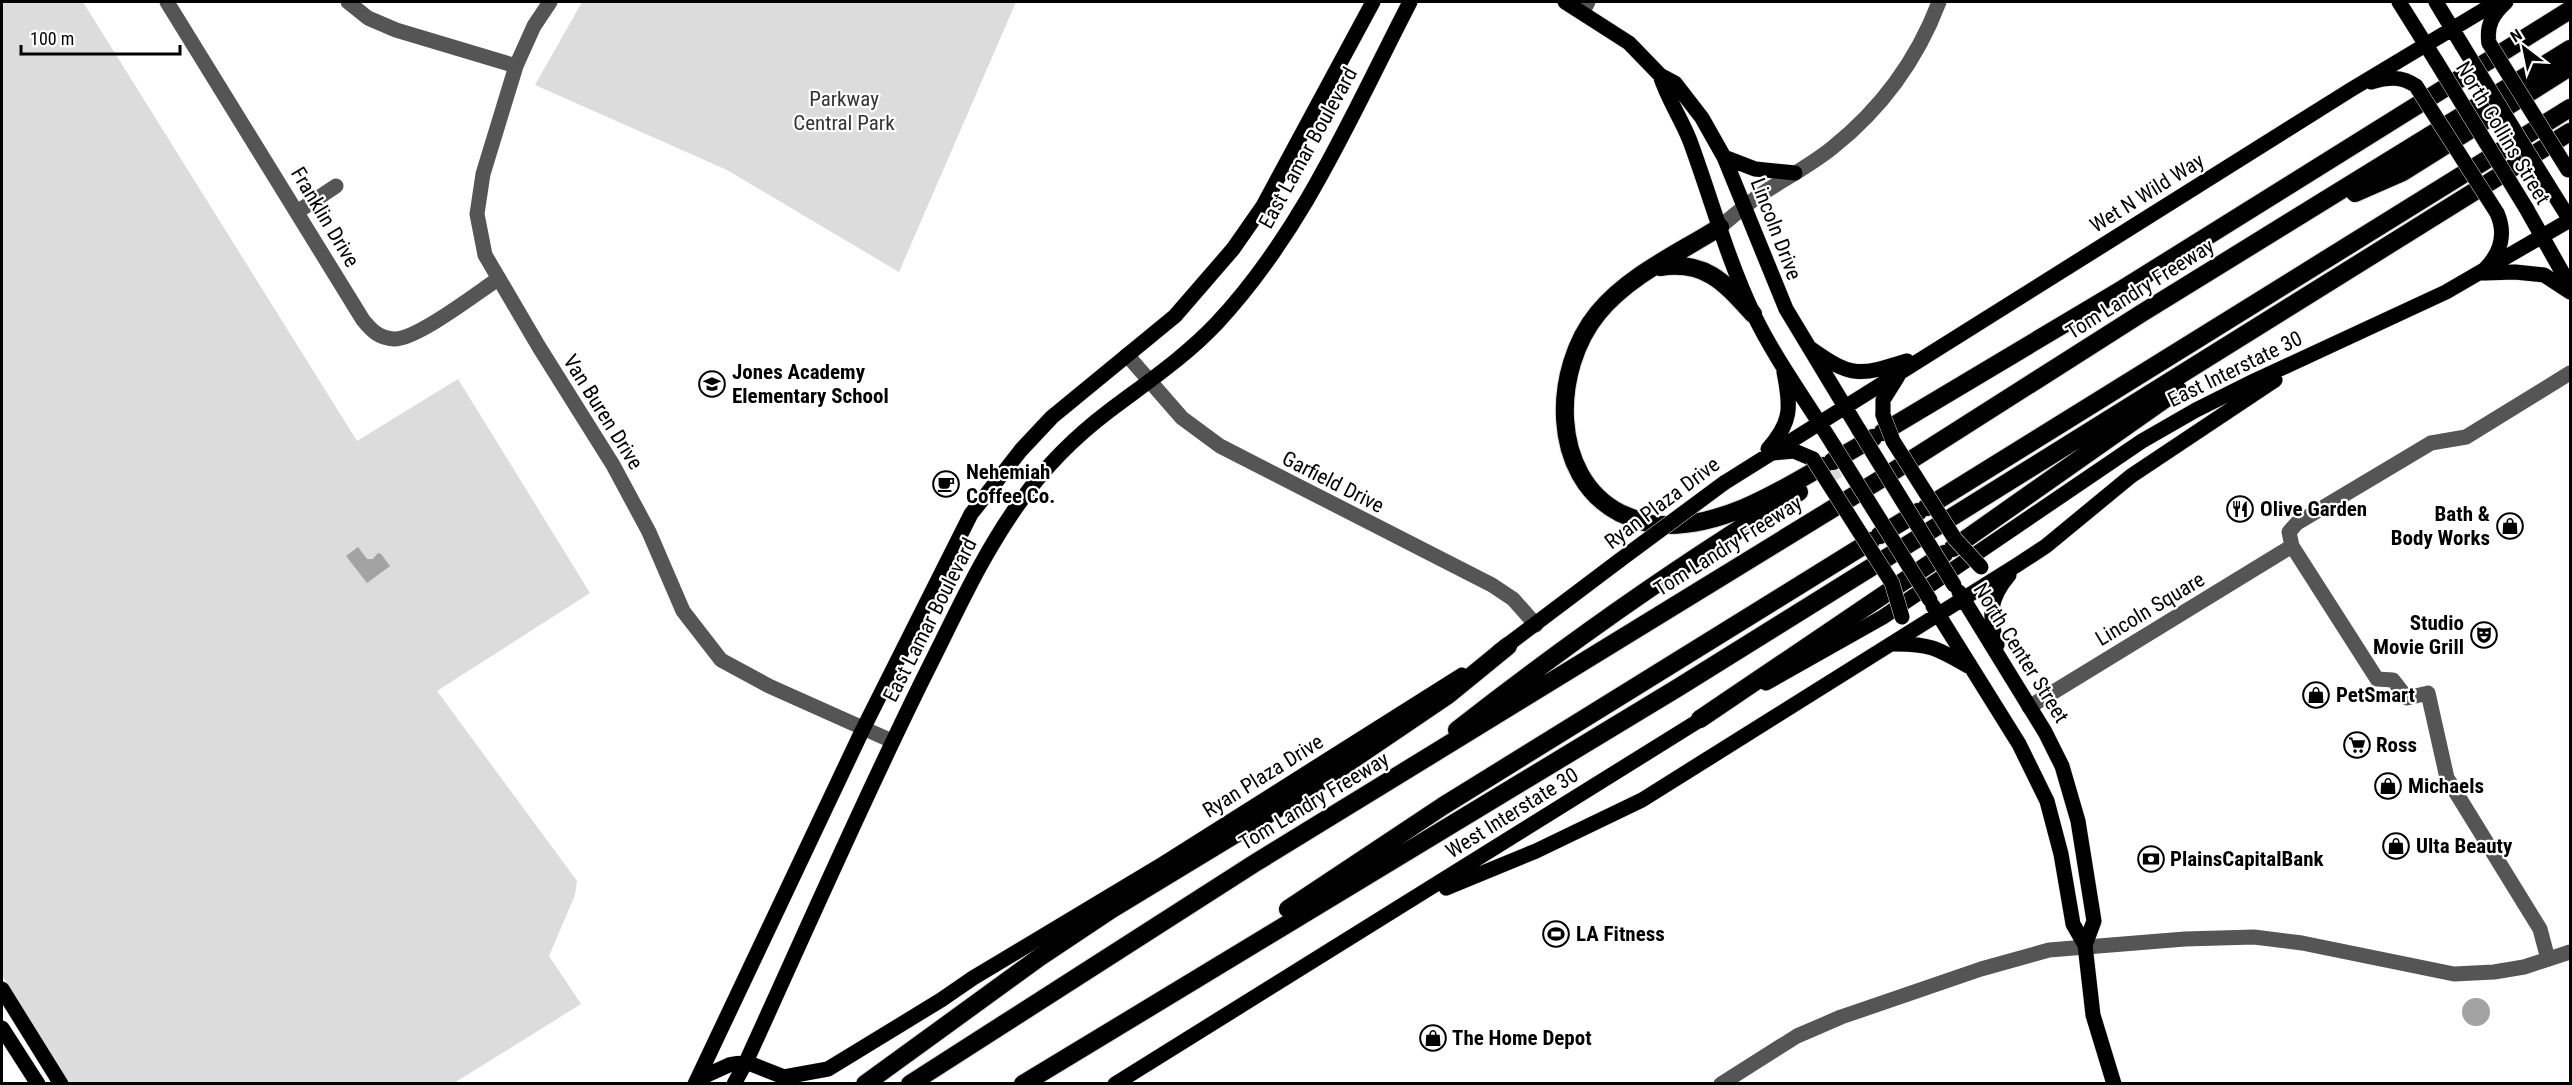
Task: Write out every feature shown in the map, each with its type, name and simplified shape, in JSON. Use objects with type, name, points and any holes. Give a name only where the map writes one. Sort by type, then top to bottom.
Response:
[{"type":"highway","points":[[2466,75],[2568,2]]},
{"type":"highway","points":[[1720,227],[1623,289],[1597,314],[1582,337],[1571,364],[1566,387],[1566,426],[1569,448],[1580,472],[1592,490],[1611,507],[1635,520],[1660,525],[1697,524],[1733,512],[1779,491],[1978,377],[2571,10]]},
{"type":"highway","name":"Tom Landry Freeway","points":[[910,1083],[1255,863],[1881,479],[2132,319],[2571,49]]},
{"type":"highway","points":[[2315,207],[2341,200],[2403,172],[2571,67]]},
{"type":"highway","points":[[1196,979],[1241,938],[1331,882],[1443,806],[2571,108]]},
{"type":"highway","points":[[1023,1083],[1699,675],[2571,132]]},
{"type":"highway","points":[[1700,719],[1948,551],[2372,255]]},
{"type":"highway","points":[[1655,268],[1672,265],[1693,266],[1715,276],[1726,284],[1753,314]]},
{"type":"highway","points":[[1387,783],[1527,675],[1828,463]]},
{"type":"highway","points":[[865,1083],[1112,909],[1305,792],[1448,695],[1508,646]]},
{"type":"main road","name":"East Lamar Boulevard","points":[[697,1081],[863,729],[971,514],[1022,450],[1052,417],[1175,316],[1233,249],[1263,206],[1373,2]]},
{"type":"main road","name":"East Lamar Boulevard","points":[[734,1083],[746,1062],[892,741],[969,583],[995,539],[1022,499],[1085,431],[1216,324],[1247,288],[1276,249],[1312,193],[1410,2]]},
{"type":"main road","name":"Lincoln Drive","points":[[1565,2],[1586,7],[1629,43],[1660,75],[1675,83],[1687,97],[1724,157],[1776,289],[1805,344],[1845,407]]},
{"type":"main road","name":"North Collins Street","points":[[2398,2],[2526,208],[2541,238],[2571,286]]},
{"type":"main road","name":"North Collins Street","points":[[2436,2],[2571,220]]},
{"type":"main road","name":"Wet N Wild Way","points":[[1820,422],[2352,89],[2497,2]]},
{"type":"main road","points":[[2506,2],[2490,20],[2487,32],[2489,43],[2569,171]]},
{"type":"main road","name":"Lincoln Drive","points":[[1660,75],[1666,93],[1686,133],[1753,314],[1820,422]]},
{"type":"main road","points":[[2352,89],[2391,78],[2406,79],[2416,86],[2503,226],[2501,242],[2492,262],[2481,274]]},
{"type":"main road","points":[[1724,157],[1755,169],[1795,173]]},
{"type":"main road","name":"East Interstate 30","points":[[1934,582],[2142,441],[2196,410],[2481,274],[2571,220]]},
{"type":"main road","points":[[2481,274],[2515,272],[2544,275],[2571,292]]},
{"type":"main road","points":[[1805,344],[1832,363],[1856,373],[1876,371],[1927,355]]},
{"type":"main road","points":[[1408,903],[1536,851],[1642,800],[2046,546],[2131,476],[2323,349]]},
{"type":"main road","points":[[1763,457],[1779,436],[1789,412],[1789,399],[1781,361]]},
{"type":"main road","points":[[1901,371],[1883,400],[1877,433],[1893,441],[1955,539],[1981,567],[2011,569]]},
{"type":"main road","name":"North Center Street","points":[[1845,407],[1877,433],[1954,585],[2045,732],[2062,766],[2078,821],[2094,921],[2085,945]]},
{"type":"main road","name":"North Center Street","points":[[1820,422],[1828,463],[1930,600],[2019,744],[2042,789],[2059,843],[2073,924],[2085,945],[2093,1015],[2114,1083]]},
{"type":"main road","name":"Ryan Plaza Drive","points":[[746,1062],[784,1077],[828,1069],[973,978],[1158,867],[1508,646],[1724,483],[1820,422]]},
{"type":"main road","points":[[1763,457],[1794,451],[1828,463],[1892,583],[1902,617],[1899,630],[1889,644]]},
{"type":"main road","points":[[2001,662],[1991,624],[1991,605],[1995,594],[2011,569]]},
{"type":"main road","name":"West Interstate 30","points":[[1115,1083],[1408,903],[1700,719],[1873,622],[1934,582]]},
{"type":"main road","points":[[1889,644],[1936,647],[1971,668]]},
{"type":"main road","points":[[2,989],[61,1083]]},
{"type":"main road","points":[[2,1028],[38,1083]]},
{"type":"main road","points":[[697,1081],[729,1065],[746,1062]]},
{"type":"street","name":"Franklin Drive","points":[[167,2],[363,320],[373,332],[382,337],[396,339],[414,334],[498,279]]},
{"type":"street","points":[[348,2],[368,18],[396,30],[516,66]]},
{"type":"street","name":"Van Buren Drive","points":[[550,2],[534,26],[516,66],[483,174],[477,214],[485,255],[613,465],[649,532],[683,611],[721,660],[769,686],[892,741]]},
{"type":"street","points":[[1720,227],[1744,207],[1831,148],[1854,129],[1894,87],[1919,48],[1939,2]]},
{"type":"street","points":[[297,212],[336,186]]},
{"type":"street","name":"Garfield Drive","points":[[1127,355],[1182,418],[1220,446],[1492,585],[1513,599],[1536,625]]},
{"type":"street","points":[[2548,959],[2540,928],[2447,778],[2428,693],[2407,698],[2394,680],[2377,679],[2292,546],[2289,532],[2297,523],[2431,443],[2466,437],[2571,373]]},
{"type":"street","name":"Lincoln Square","points":[[2029,707],[2292,546]]},
{"type":"street","points":[[1728,1081],[1797,1036],[1841,1017],[2015,959],[2049,950],[2085,945],[2254,937],[2302,943],[2454,974],[2494,972],[2571,952]]},
{"type":"green space","points":[[2,2],[83,2],[357,441],[458,379],[590,593],[437,691],[577,881],[575,895],[549,956],[581,1004],[454,1083],[68,1084],[2,975]]},
{"type":"green space","name":"Parkway Central Park","points":[[582,2],[1016,2],[899,272],[727,170],[535,85]]},
{"type":"shaded area","points":[[358,547],[367,559],[373,559],[378,553],[381,554],[390,566],[367,583],[346,556]]},
{"type":"shaded area","points":[[2476,998],[2486,1002],[2490,1012],[2486,1022],[2476,1026],[2466,1022],[2462,1012],[2466,1002]]},
{"type":"tunnel","points":[[1829,474],[1838,469]]},
{"type":"place","name":"Jones Academy Elementary School","points":[[712,384]]},
{"type":"place","name":"Nehemiah Coffee Co.","points":[[946,484]]},
{"type":"place","name":"Olive Garden","points":[[2240,509]]},
{"type":"place","name":"Bath & Body Works","points":[[2510,526]]},
{"type":"place","name":"Studio Movie Grill","points":[[2484,635]]},
{"type":"place","name":"PetSmart","points":[[2316,695]]},
{"type":"place","name":"Ross","points":[[2357,745]]},
{"type":"place","name":"Michaels","points":[[2388,786]]},
{"type":"place","name":"Ulta Beauty","points":[[2396,846]]},
{"type":"place","name":"PlainsCapitalBank","points":[[2151,859]]},
{"type":"place","name":"LA Fitness","points":[[1556,934]]},
{"type":"place","name":"The Home Depot","points":[[1433,1038]]}]
